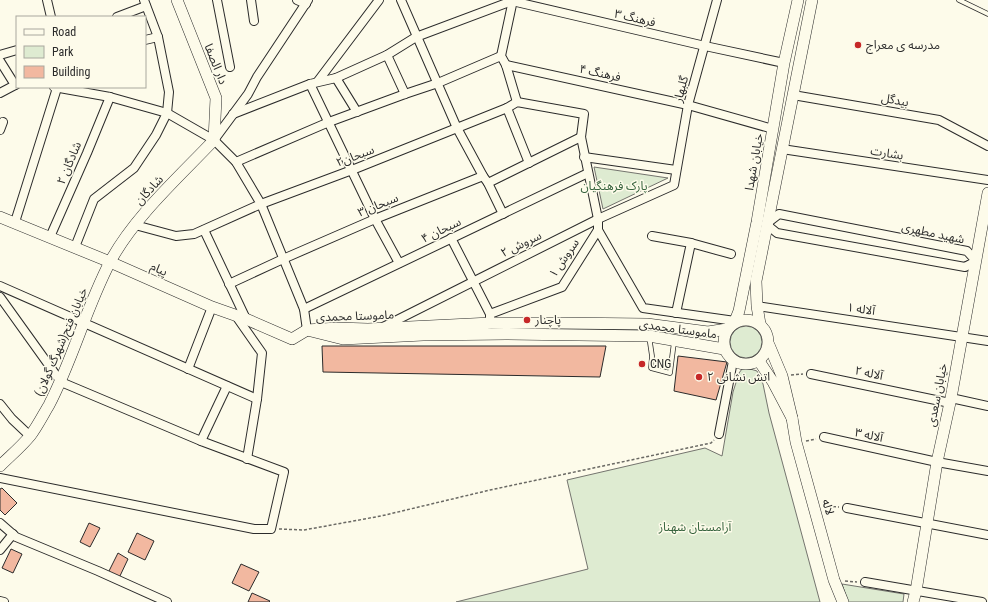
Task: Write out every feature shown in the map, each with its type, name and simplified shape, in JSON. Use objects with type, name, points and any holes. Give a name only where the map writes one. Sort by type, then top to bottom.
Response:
[{"type":"main road","name":"دار الصفا","points":[[177,0],[216,98],[214,140]]},
{"type":"main road","name":"خیابان شهدا","points":[[760,324],[757,306],[756,281],[762,223],[773,129],[784,63],[797,0]]},
{"type":"main road","name":"خیابان شهدا","points":[[731,325],[739,311],[782,149],[812,0]]},
{"type":"main road","name":"شادگان","points":[[110,262],[135,225],[214,140]]},
{"type":"main road","name":"خیابان سعدی","points":[[913,602],[937,462],[951,400],[961,336],[988,192]]},
{"type":"main road","name":"پیام","points":[[0,217],[75,247],[212,307],[241,317],[292,339],[307,330]]},
{"type":"main road","name":"خیابان فتح(شهرگ گولان)","points":[[0,466],[30,436],[61,382],[83,323],[110,262]]},
{"type":"main road","name":"ماموستا محمدی","points":[[307,330],[337,328],[368,329],[490,319],[631,323],[708,332],[731,325]]},
{"type":"main road","points":[[745,319],[760,324],[768,337],[768,345],[764,357],[753,364],[746,365],[733,361],[724,349],[723,342],[731,325],[745,319]]},
{"type":"main road","name":"ماموستا محمدی","points":[[307,330],[343,339],[423,335],[506,334],[649,336],[724,349]]},
{"type":"main road","points":[[768,345],[782,376],[792,418]]},
{"type":"main road","points":[[759,361],[773,382],[792,418]]},
{"type":"main road","name":"لاله","points":[[792,418],[796,442],[834,580],[843,602]]},
{"type":"street","points":[[47,0],[51,16]]},
{"type":"street","points":[[217,0],[230,67]]},
{"type":"street","points":[[251,0],[254,21]]},
{"type":"street","points":[[214,140],[248,94],[257,77],[307,2],[297,0]]},
{"type":"street","points":[[402,0],[416,36],[457,128],[503,214]]},
{"type":"street","name":"گلبهار","points":[[674,185],[688,105],[717,0]]},
{"type":"street","points":[[314,83],[377,1]]},
{"type":"street","points":[[233,114],[314,83],[336,78],[387,55],[416,36],[512,1]]},
{"type":"street","points":[[512,1],[501,56],[506,66],[517,102],[584,114],[581,137],[598,219],[598,230],[643,308],[676,313],[731,325]]},
{"type":"street","name":"فرهنگ ۳","points":[[512,1],[784,63]]},
{"type":"street","points":[[75,247],[94,199],[134,168],[156,135],[167,113],[169,92],[158,37],[145,3],[119,16]]},
{"type":"street","points":[[146,40],[158,37]]},
{"type":"street","points":[[0,55],[16,50]]},
{"type":"street","points":[[387,55],[405,94]]},
{"type":"street","points":[[236,162],[329,122],[405,94],[438,84],[501,56]]},
{"type":"street","points":[[0,61],[16,84],[0,94]]},
{"type":"street","name":"فرهنگ ۴","points":[[506,66],[688,105],[773,129]]},
{"type":"street","points":[[336,78],[357,112]]},
{"type":"street","points":[[314,83],[329,122],[375,219],[399,263]]},
{"type":"street","points":[[15,222],[55,88]]},
{"type":"street","points":[[60,88],[110,97],[167,113],[214,140],[236,162],[261,204],[304,309],[307,330]]},
{"type":"street","name":"بیدگل","points":[[793,95],[938,120],[988,146]]},
{"type":"street","name":"شادگان ۲","points":[[50,237],[110,97]]},
{"type":"street","name":"سبحان۲","points":[[135,225],[176,236],[194,234],[261,204],[352,170],[507,108],[517,102]]},
{"type":"street","points":[[507,108],[529,163]]},
{"type":"street","name":"سبحان ۳","points":[[229,284],[375,219],[486,180],[529,163],[581,137]]},
{"type":"street","name":"بشارت","points":[[782,149],[988,180]]},
{"type":"street","points":[[584,157],[676,170]]},
{"type":"street","name":"سبحان ۴","points":[[304,309],[588,173]]},
{"type":"street","name":"سروش ۲","points":[[381,328],[598,219],[674,185]]},
{"type":"street","name":"شهید مطهری","points":[[762,223],[779,214],[967,251],[976,261]]},
{"type":"street","points":[[762,223],[777,234],[964,267],[976,261]]},
{"type":"street","points":[[204,230],[229,284],[241,317],[262,353],[257,399],[247,459]]},
{"type":"street","name":"سروش ۱","points":[[490,319],[562,287],[598,230]]},
{"type":"street","points":[[652,236],[690,243],[731,254]]},
{"type":"street","points":[[451,238],[474,280],[490,319]]},
{"type":"street","points":[[676,313],[690,243]]},
{"type":"street","points":[[0,286],[257,399]]},
{"type":"street","points":[[0,297],[61,382],[201,441],[284,472],[271,529],[254,529],[0,478]]},
{"type":"street","name":"آلاله ۱","points":[[757,306],[988,341]]},
{"type":"street","points":[[188,369],[212,307]]},
{"type":"street","points":[[719,434],[733,361]]},
{"type":"street","name":"آلاله ۲","points":[[811,374],[988,406]]},
{"type":"street","points":[[201,441],[227,386]]},
{"type":"street","points":[[0,404],[12,419],[30,436]]},
{"type":"street","name":"آلاله ۳","points":[[824,437],[937,462],[988,471]]},
{"type":"street","points":[[847,508],[988,535]]},
{"type":"street","points":[[0,523],[16,537],[167,602]]},
{"type":"street","points":[[0,550],[13,534]]},
{"type":"street","points":[[865,582],[982,602]]},
{"type":"street","points":[[0,601],[4,602]]},
{"type":"lane","points":[[959,0],[988,14]]},
{"type":"lane","points":[[649,336],[652,356],[651,368],[670,373],[674,340]]},
{"type":"path","points":[[782,376],[811,374]]},
{"type":"path","points":[[271,529],[304,530],[381,516],[490,490],[711,443],[719,434]]},
{"type":"path","points":[[796,442],[824,437]]},
{"type":"path","points":[[814,506],[847,508]]},
{"type":"path","points":[[834,580],[865,582]]},
{"type":"green space","name":"پارک فرهنگیان","points":[[594,167],[668,178],[603,209]]},
{"type":"green space","points":[[743,326],[749,326],[759,333],[762,342],[761,348],[755,355],[749,358],[743,358],[733,351],[730,345],[730,339],[737,329]]},
{"type":"green space","name":"آرامستان شهناز","points":[[747,368],[757,371],[763,384],[769,413],[820,602],[456,602],[588,569],[567,480],[705,448],[722,456],[733,392],[739,373],[742,369]]},
{"type":"green space","points":[[842,584],[904,594],[903,602],[848,602]]},
{"type":"building","points":[[322,346],[606,346],[600,377],[323,372]]},
{"type":"building","name":"اتش نشانی ۲","points":[[678,356],[727,362],[716,400],[674,391]]},
{"type":"building","points":[[2,488],[17,503],[5,515],[0,510],[0,489]]},
{"type":"building","points":[[89,523],[100,528],[90,547],[80,542]]},
{"type":"building","points":[[137,533],[154,541],[145,560],[128,552]]},
{"type":"building","points":[[11,549],[22,554],[13,573],[2,568]]},
{"type":"building","points":[[118,553],[128,559],[119,578],[108,573]]},
{"type":"building","points":[[241,564],[259,572],[249,591],[232,583]]},
{"type":"building","points":[[252,593],[270,601],[248,602]]},
{"type":"place","name":"مدرسه ی معراج","points":[[858,45]]},
{"type":"place","name":"پاچنار","points":[[527,320]]},
{"type":"place","name":"CNG","points":[[642,364]]},
{"type":"place","name":"اتش نشانی ۲","points":[[699,377]]}]
